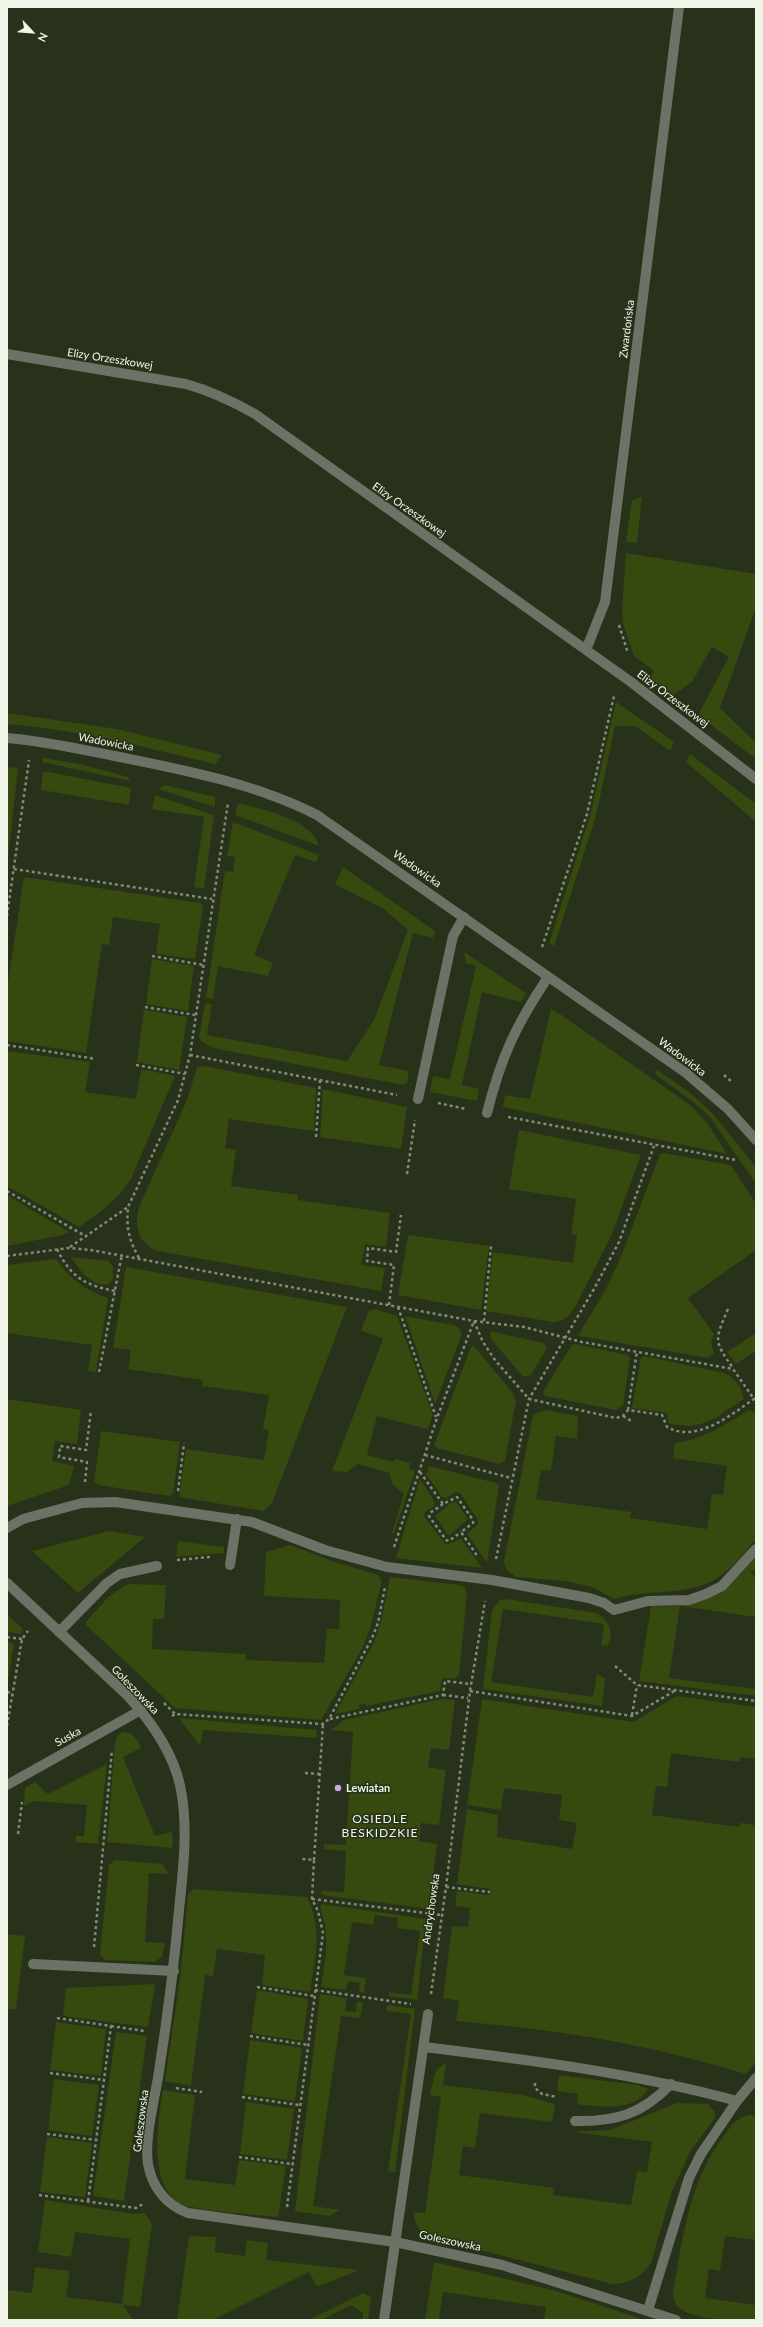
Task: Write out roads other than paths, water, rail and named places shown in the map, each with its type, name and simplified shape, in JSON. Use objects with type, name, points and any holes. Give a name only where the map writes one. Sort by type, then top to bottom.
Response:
[{"type":"street","name":"Zwardońska","points":[[586,650],[605,602],[679,7]]},
{"type":"street","name":"Elizy Orzeszkowej","points":[[7,354],[186,384],[214,392],[234,402],[255,414],[586,650],[686,723],[756,779]]},
{"type":"street","name":"Wadowicka","points":[[7,738],[32,740],[150,763],[232,782],[272,794],[317,816],[686,1073],[728,1110],[756,1140]]},
{"type":"street","points":[[418,1099],[453,936],[464,918]]},
{"type":"street","points":[[487,1113],[506,1049],[519,1022],[548,976]]},
{"type":"street","points":[[7,1528],[23,1519],[82,1503],[115,1502],[236,1519],[271,1528],[325,1550],[388,1567],[492,1580],[589,1598],[604,1603],[614,1610],[648,1601],[689,1600],[706,1594],[722,1586],[756,1549]]},
{"type":"street","points":[[230,1565],[236,1519]]},
{"type":"street","points":[[59,1632],[107,1583],[120,1574],[157,1566]]},
{"type":"street","name":"Goleszowska","points":[[7,1583],[127,1695],[141,1710],[156,1729],[166,1748],[180,1784],[185,1827],[184,1856],[174,1971],[147,2148],[152,2179],[162,2196],[177,2209],[188,2213],[284,2225],[396,2242],[502,2265],[676,2320]]},
{"type":"street","name":"Suska","points":[[7,1784],[141,1710]]},
{"type":"street","points":[[34,1964],[174,1971]]},
{"type":"street","points":[[384,2320],[429,2010]]},
{"type":"street","points":[[424,2047],[536,2060],[637,2076],[737,2101]]},
{"type":"street","points":[[648,2310],[689,2178],[701,2154],[737,2101],[756,2078]]},
{"type":"street","points":[[575,2121],[604,2120],[623,2116],[640,2110],[657,2099],[671,2084]]},
{"type":"place","name":"Lewiatan","points":[[338,1788]]},
{"type":"district","name":"OSIEDLE BESKIDZKIE","points":[[380,1826]]}]
